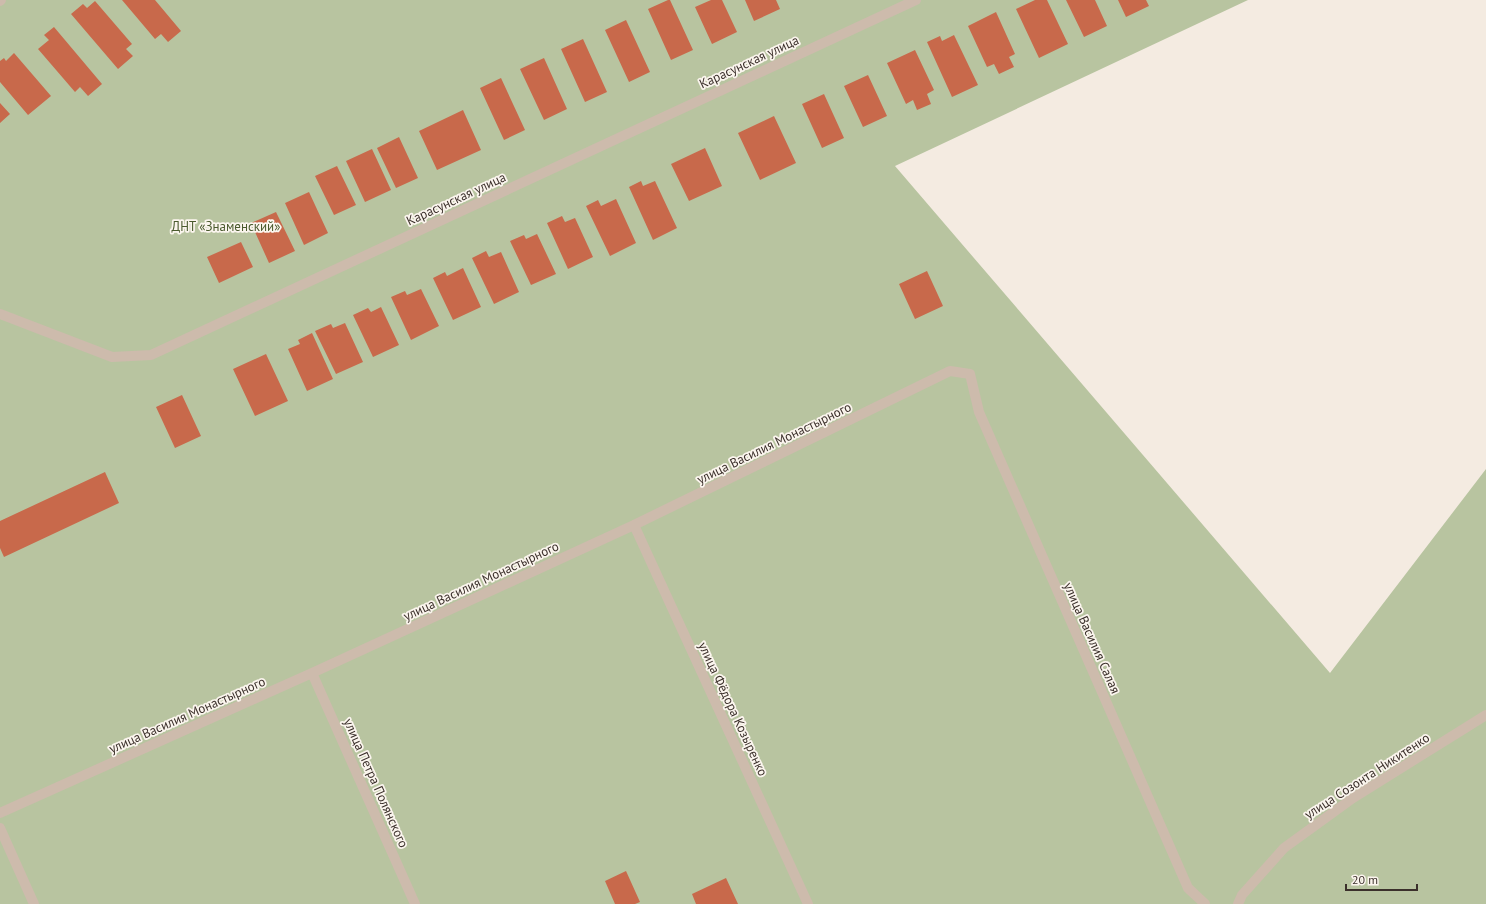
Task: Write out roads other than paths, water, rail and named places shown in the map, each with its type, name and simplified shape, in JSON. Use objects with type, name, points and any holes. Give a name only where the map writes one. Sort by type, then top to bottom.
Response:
[{"type":"street","name":"Карасунская улица","points":[[0,314],[22,324],[112,357],[151,355],[916,0]]},
{"type":"street","name":"улица Василия Монастырного","points":[[0,813],[312,673],[634,525],[950,371],[970,374]]},
{"type":"street","name":"улица Василия Салая","points":[[970,374],[979,412],[1188,888],[1205,904]]},
{"type":"street","name":"улица Фёдора Козыренко","points":[[634,525],[808,904]]},
{"type":"street","name":"улица Петра Полянского","points":[[312,673],[415,904]]},
{"type":"street","name":"улица Созонта Никитенко","points":[[1238,904],[1242,895],[1284,848],[1353,798],[1486,715]]},
{"type":"street","points":[[0,828],[34,904]]},
{"type":"park label","name":"ДНТ «Знаменский»","points":[[226,226]]}]
